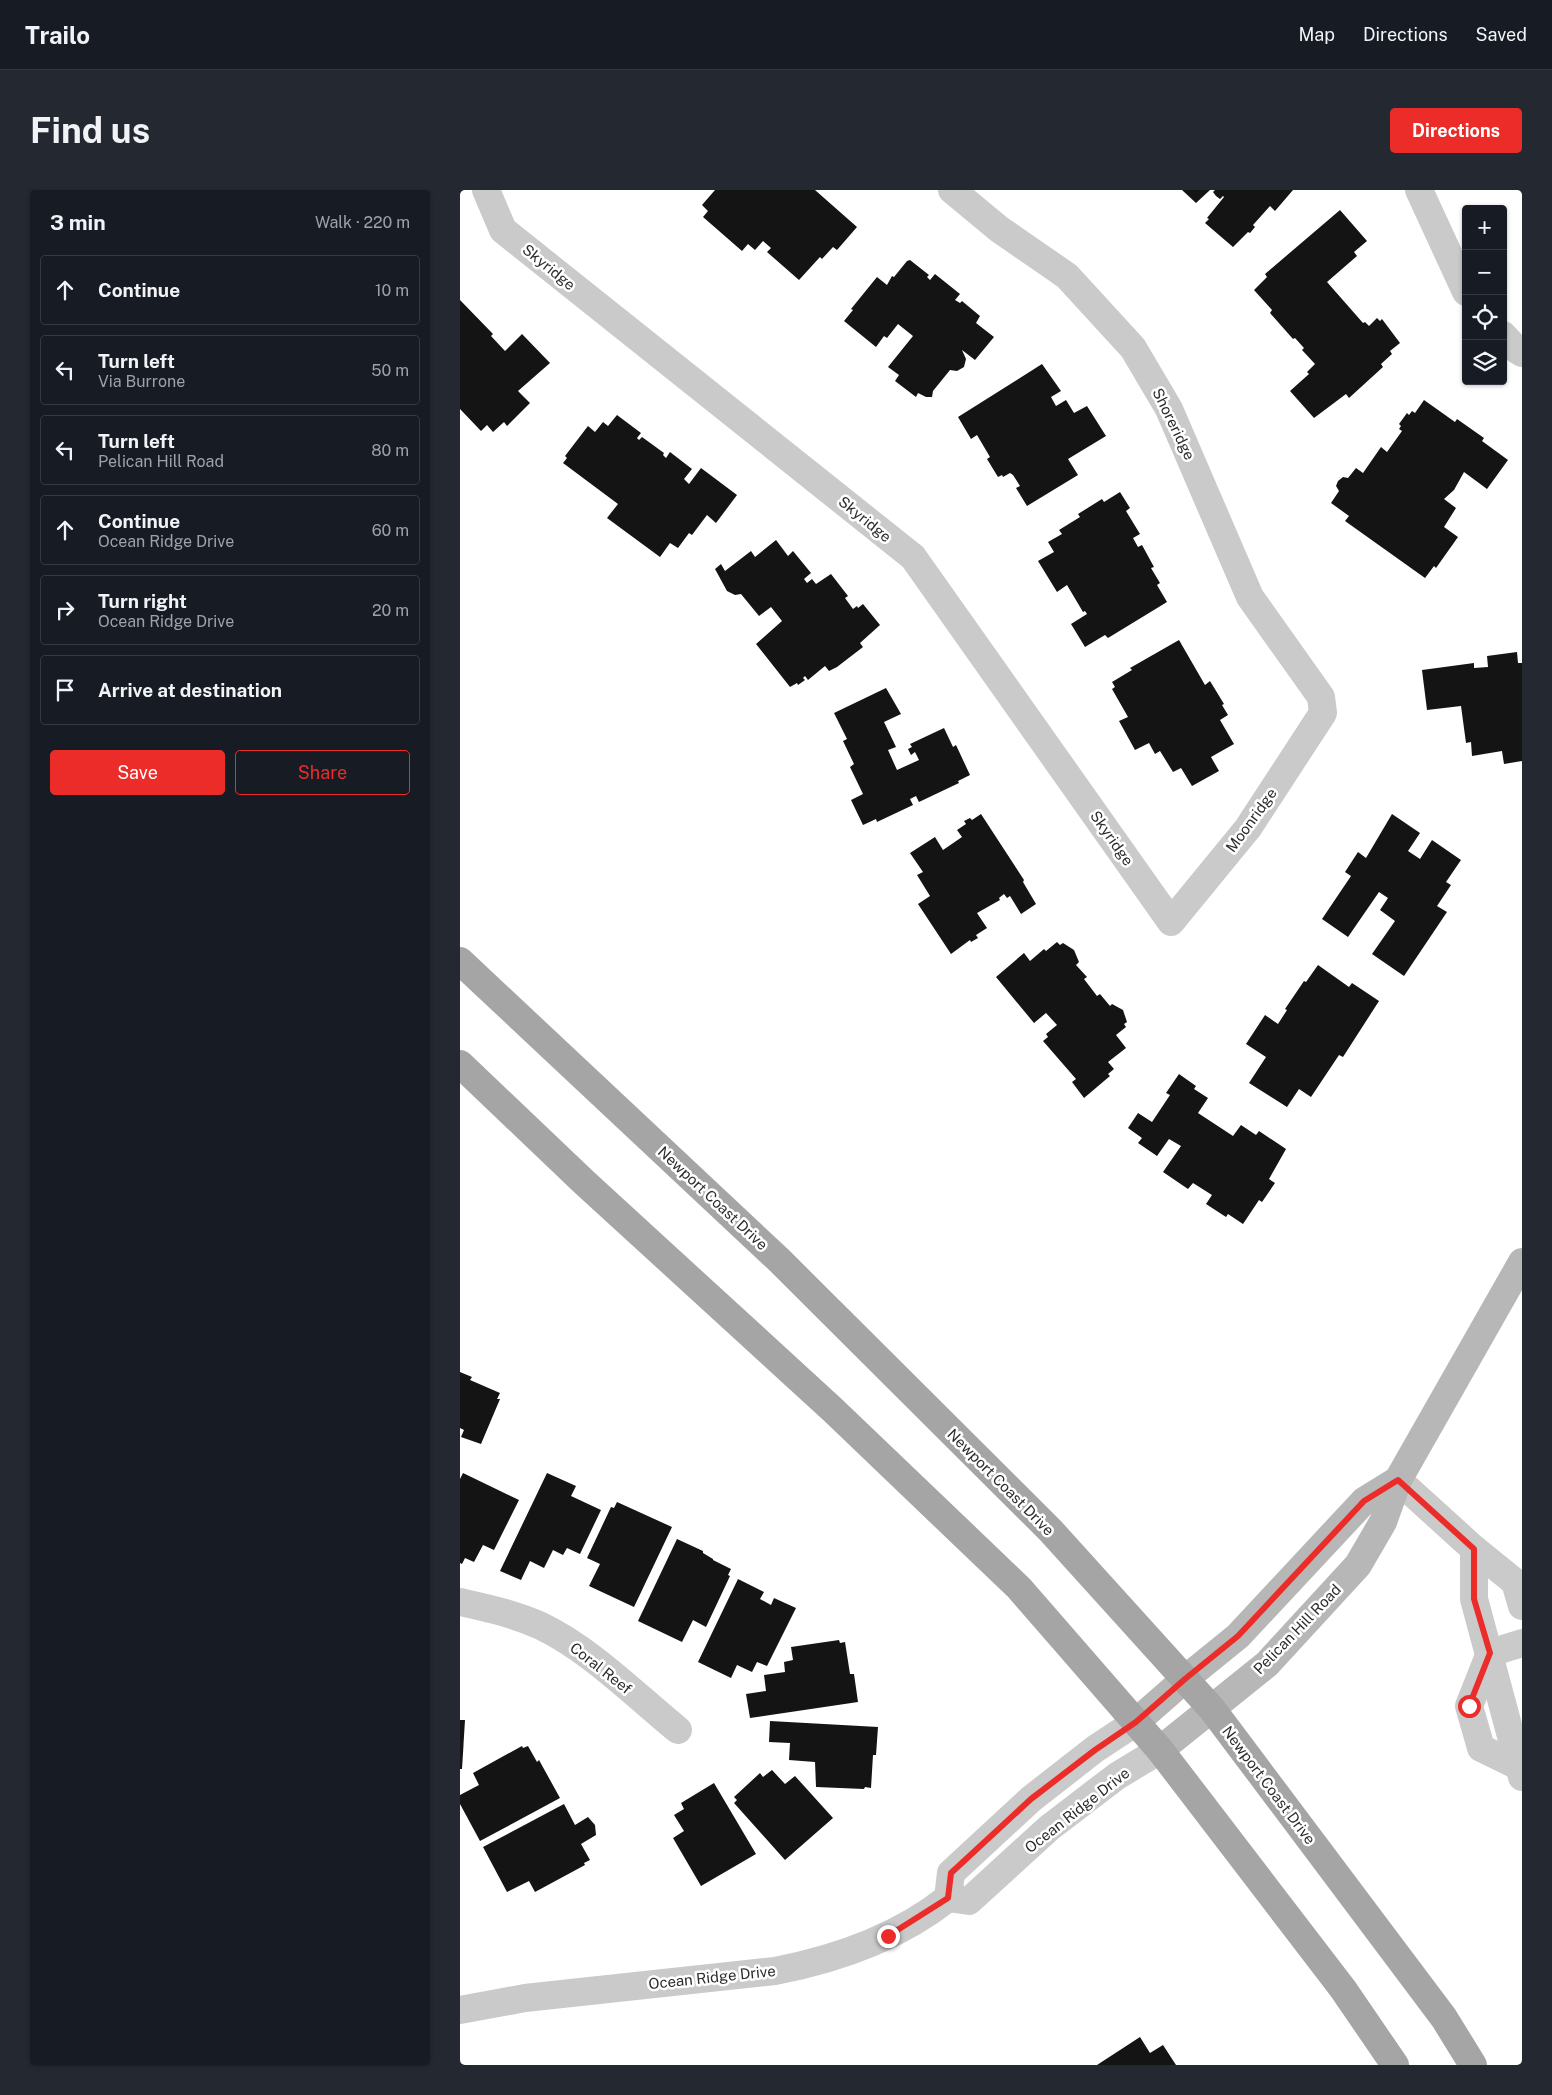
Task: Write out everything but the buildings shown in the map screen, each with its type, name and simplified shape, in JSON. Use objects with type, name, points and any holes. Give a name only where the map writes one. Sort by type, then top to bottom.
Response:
[{"type":"main road","name":"Newport Coast Drive","points":[[460,961],[786,1267],[1051,1530],[1212,1709],[1444,2018],[1473,2065]]},
{"type":"main road","points":[[460,1064],[585,1183],[833,1410],[1019,1588],[1160,1750],[1343,1989],[1395,2065]]},
{"type":"street","name":"Skyridge","points":[[486,190],[503,230],[912,557],[1171,922]]},
{"type":"street","name":"Shoreridge","points":[[952,190],[999,229],[1066,276],[1133,348],[1169,410],[1250,597],[1321,697],[1323,714]]},
{"type":"street","points":[[1419,190],[1462,283]]},
{"type":"street","points":[[1507,339],[1517,350],[1522,352]]},
{"type":"street","name":"Moonridge","points":[[1171,922],[1248,828],[1323,714]]},
{"type":"street","name":"Pelican Hill Road","points":[[1160,1750],[1267,1664],[1358,1566],[1383,1522],[1398,1480],[1522,1262]]},
{"type":"street","points":[[1398,1480],[1474,1549],[1515,1582],[1522,1606]]},
{"type":"street","name":"Pelican Hill Road","points":[[1136,1722],[1238,1636],[1364,1501],[1398,1480]]},
{"type":"street","points":[[1474,1549],[1474,1599],[1521,1770]]},
{"type":"street","name":"Coral Reef","points":[[460,1602],[501,1611],[541,1626],[581,1650],[678,1730]]},
{"type":"street","points":[[1490,1653],[1522,1643]]},
{"type":"street","points":[[948,1898],[951,1873],[1031,1799],[1095,1750],[1136,1722]]},
{"type":"street","name":"Ocean Ridge Drive","points":[[460,2010],[525,1998],[775,1971],[814,1963],[852,1952],[888,1936],[948,1898],[969,1901],[1049,1828],[1117,1776],[1160,1750]]},
{"type":"route","points":[[888,1936],[940,1905],[948,1898],[951,1873],[1031,1799],[1095,1750],[1136,1722],[1238,1636],[1364,1501],[1398,1480],[1474,1549],[1474,1599],[1490,1653],[1469,1706]]}]
